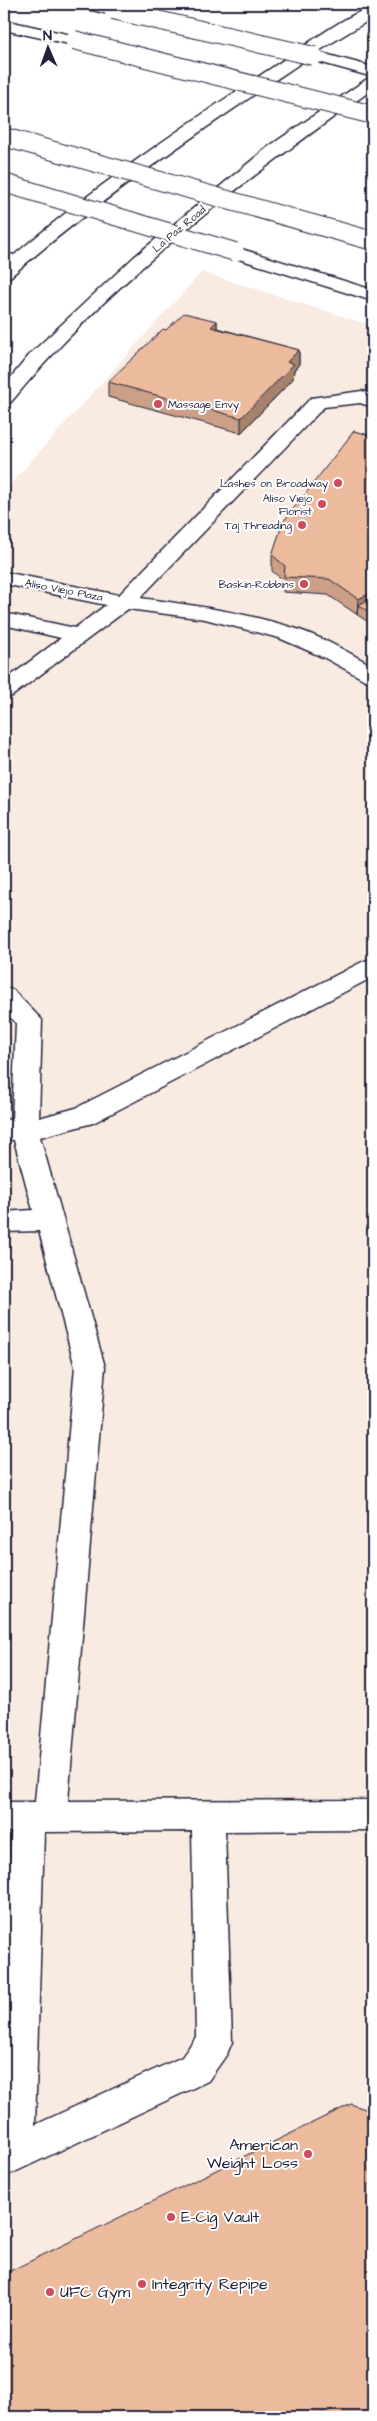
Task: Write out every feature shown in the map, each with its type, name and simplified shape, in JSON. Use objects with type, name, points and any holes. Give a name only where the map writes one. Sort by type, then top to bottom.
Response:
[{"type":"main road","points":[[85,4],[373,68]]},
{"type":"main road","points":[[4,274],[11,259],[106,190],[298,56],[373,12]]},
{"type":"main road","points":[[4,26],[74,40],[373,114]]},
{"type":"main road","points":[[314,56],[373,72]]},
{"type":"main road","name":"La Paz Road","points":[[4,398],[38,357],[140,261],[274,151],[373,82]]},
{"type":"main road","points":[[4,137],[373,241]]},
{"type":"main road","points":[[4,183],[235,252],[369,295]]},
{"type":"main road","points":[[4,198],[235,252]]},
{"type":"main road","points":[[4,691],[124,602],[318,402],[362,397],[373,401]]},
{"type":"main road","name":"Aliso Viejo Plaza","points":[[4,578],[124,602],[205,613],[287,634],[333,653],[373,675]]},
{"type":"main road","points":[[4,619],[78,635]]},
{"type":"main road","points":[[14,1130],[84,1116],[373,966]]},
{"type":"main road","points":[[4,996],[29,1020],[14,1130],[50,1220],[90,1367],[27,1817],[10,2157],[195,2069],[214,2042],[208,1816]]},
{"type":"main road","points":[[4,1222],[50,1220]]},
{"type":"main road","points":[[27,1817],[366,1815],[373,1813]]},
{"type":"shaded area","points":[[202,272],[373,326],[373,2417],[4,2417],[4,491]]},
{"type":"building","points":[[184,313],[217,321],[211,327],[299,350],[287,362],[294,364],[241,418],[108,382],[163,329],[166,330]]},
{"type":"building","points":[[354,431],[369,435],[373,433],[373,592],[358,599],[329,579],[284,577],[285,566],[272,555],[283,522]]},
{"type":"building","points":[[373,598],[372,614],[358,605]]},
{"type":"building","points":[[351,2104],[373,2112],[373,2417],[4,2417],[4,2274]]},
{"type":"place","name":"Massage Envy","points":[[158,404]]},
{"type":"place","name":"Lashes on Broadway","points":[[338,483]]},
{"type":"place","name":"Aliso Viejo Florist","points":[[322,504]]},
{"type":"place","name":"Taj Threading","points":[[302,525]]},
{"type":"place","name":"Baskin-Robbins","points":[[304,584]]},
{"type":"place","name":"American Weight Loss","points":[[308,2154]]},
{"type":"place","name":"E-Cig Vault","points":[[171,2217]]},
{"type":"place","name":"Integrity Repipe","points":[[142,2284]]},
{"type":"place","name":"UFC Gym","points":[[50,2292]]}]
